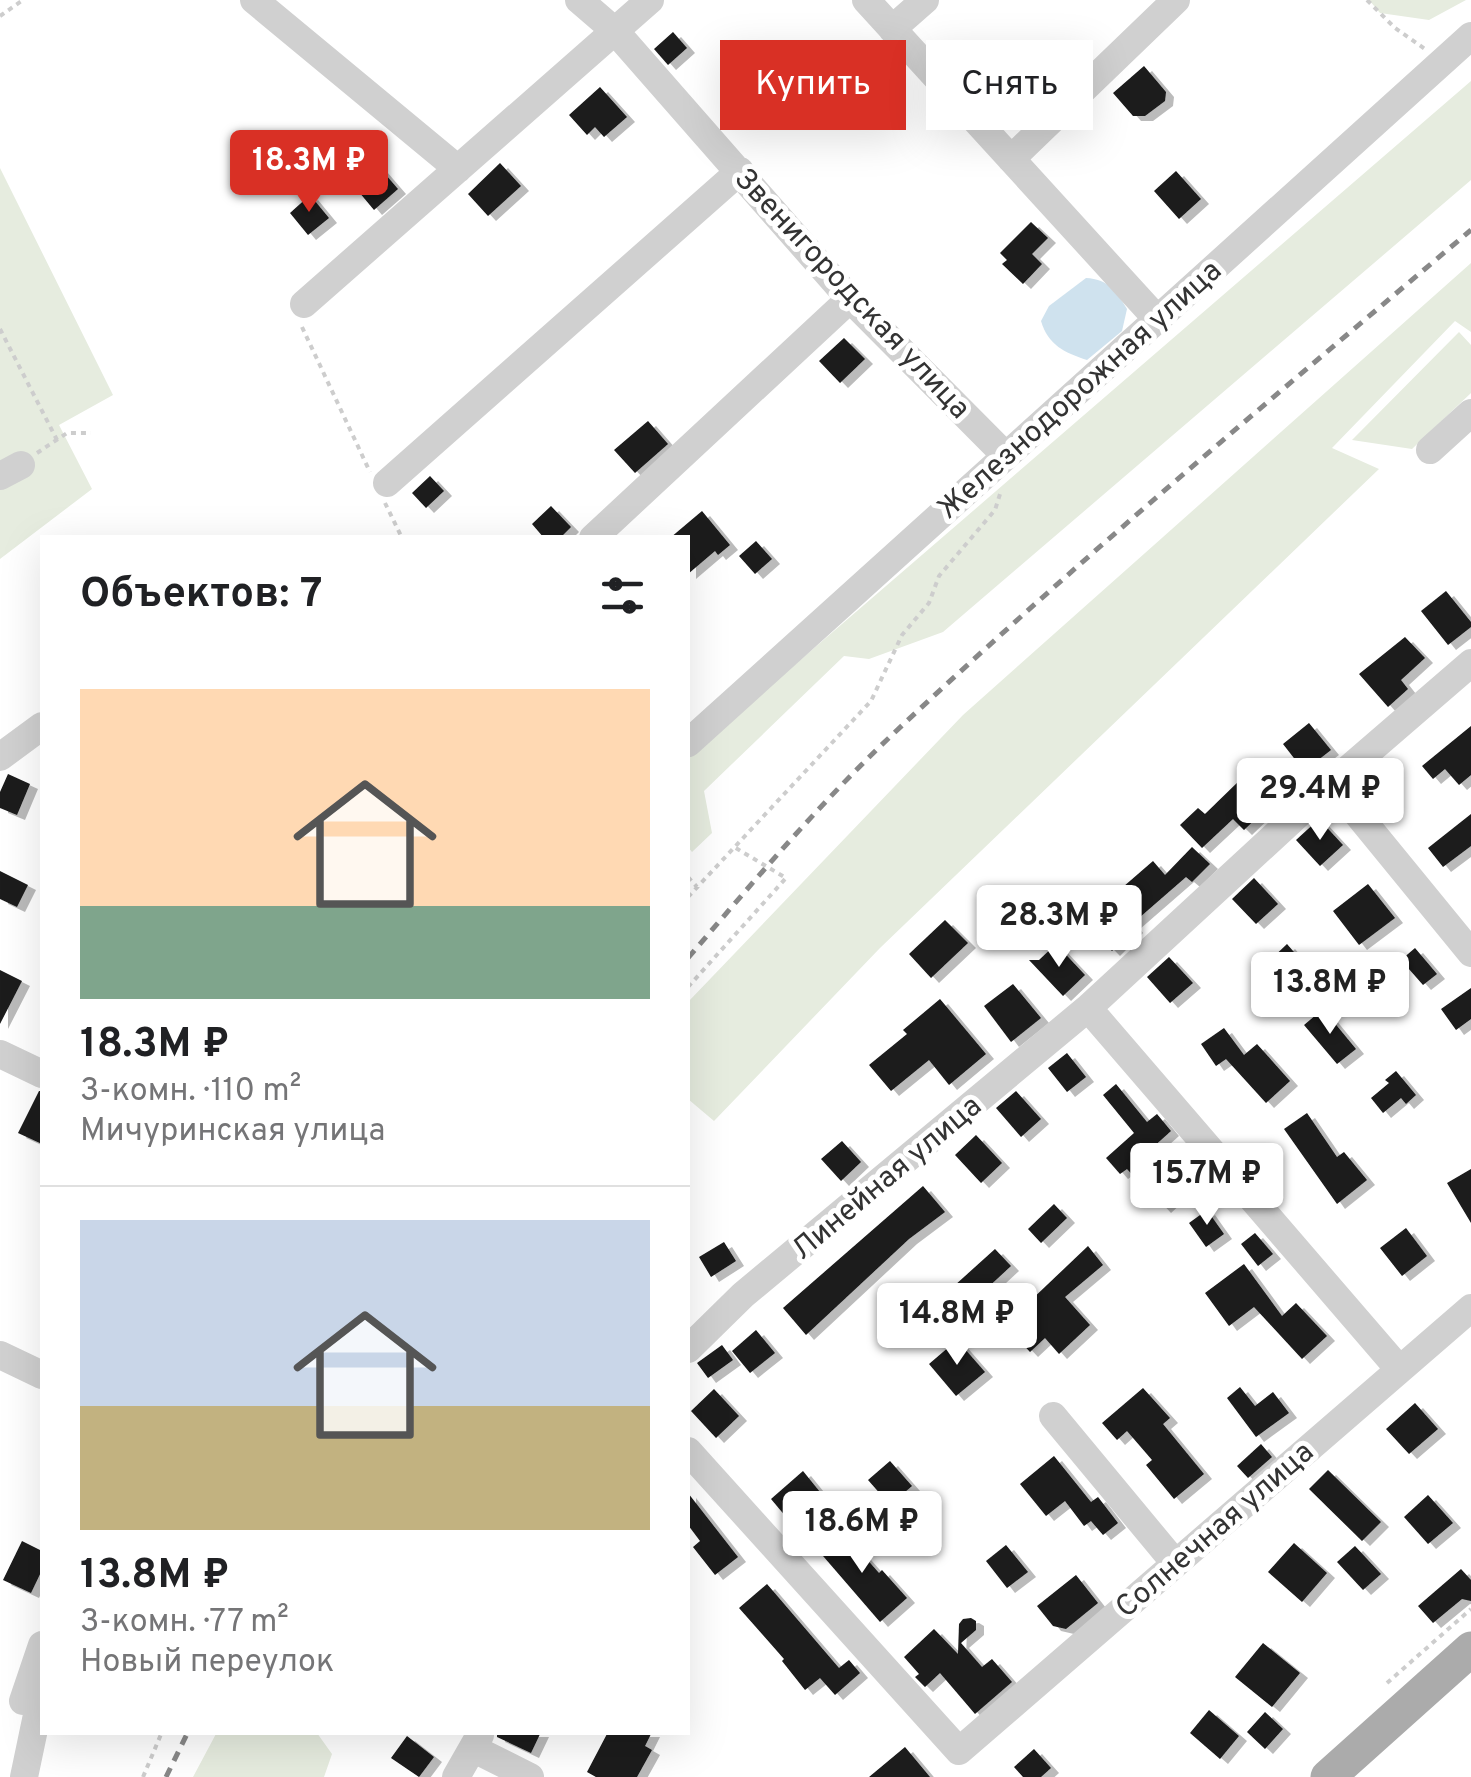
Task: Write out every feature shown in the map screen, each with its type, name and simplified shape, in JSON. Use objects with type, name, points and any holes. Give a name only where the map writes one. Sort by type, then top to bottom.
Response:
[{"type":"main road","points":[[1328,1777],[1471,1649]]},
{"type":"main road","points":[[1357,1777],[1471,1675]]},
{"type":"street","points":[[254,0],[458,169]]},
{"type":"street","name":"Звенигородская улица","points":[[578,0],[615,31],[1004,467]]},
{"type":"street","points":[[304,304],[650,0]]},
{"type":"street","points":[[866,0],[1158,320]]},
{"type":"street","points":[[892,29],[925,0]]},
{"type":"street","points":[[1011,158],[1176,0]]},
{"type":"street","name":"Железнодорожная улица","points":[[690,741],[1004,467],[1158,320],[1471,36]]},
{"type":"street","points":[[379,482],[740,171]]},
{"type":"street","points":[[596,535],[850,298]]},
{"type":"street","points":[[1430,450],[1471,414]]},
{"type":"street","name":"Линейная улица","points":[[690,1348],[744,1296],[1088,1008],[1332,783],[1471,663]]},
{"type":"street","points":[[1332,783],[1471,953]]},
{"type":"street","points":[[1088,1008],[1399,1369]]},
{"type":"street","points":[[0,1054],[40,1073]]},
{"type":"street","name":"Солнечная улица","points":[[690,1454],[958,1752],[1471,1308]]},
{"type":"street","points":[[0,1355],[40,1374]]},
{"type":"street","points":[[1053,1416],[1174,1563]]},
{"type":"street","points":[[24,1777],[25,1699],[40,1651]]},
{"type":"street","points":[[456,1777],[478,1741],[530,1777]]},
{"type":"path","points":[[0,16],[22,0]]},
{"type":"path","points":[[1368,0],[1396,28],[1442,61]]},
{"type":"path","points":[[304,304],[294,311],[379,482],[401,535]]},
{"type":"path","points":[[0,329],[57,440]]},
{"type":"path","points":[[10,471],[67,433],[91,433]]},
{"type":"path","points":[[690,895],[871,701],[902,635],[929,603],[939,576],[995,510],[1004,467]]},
{"type":"path","points":[[690,985],[786,878],[734,848]]},
{"type":"path","points":[[690,879],[697,887]]},
{"type":"path","points":[[1388,1683],[1471,1609]]},
{"type":"path","points":[[142,1777],[161,1735]]},
{"type":"shaded area","points":[[1369,0],[1466,0],[1429,20],[1380,13]]},
{"type":"shaded area","points":[[1471,81],[1471,180],[943,632],[869,659],[844,656],[704,791],[712,833],[692,852],[690,755]]},
{"type":"shaded area","points":[[0,168],[113,395],[59,425],[92,489],[0,559]]},
{"type":"shaded area","points":[[1471,263],[1471,332],[1455,321],[1332,448],[1379,469],[880,948],[714,1121],[690,1101],[690,1000],[963,715]]},
{"type":"shaded area","points":[[1459,332],[1471,345],[1471,393],[1412,449],[1352,440]]},
{"type":"shaded area","points":[[215,1735],[318,1735],[332,1754],[324,1777],[193,1777]]},
{"type":"water","points":[[1086,278],[1111,287],[1127,309],[1122,331],[1087,360],[1058,347],[1041,321],[1049,306]]},
{"type":"building","points":[[673,32],[687,48],[668,65],[654,49]]},
{"type":"building","points":[[1144,66],[1166,92],[1165,101],[1145,116],[1133,116],[1113,93]]},
{"type":"building","points":[[600,87],[627,117],[604,137],[595,127],[587,135],[569,115]]},
{"type":"building","points":[[373,160],[398,189],[374,210],[349,180]]},
{"type":"building","points":[[500,163],[521,186],[488,216],[468,194]]},
{"type":"building","points":[[1176,171],[1201,199],[1179,219],[1154,191]]},
{"type":"building","points":[[310,195],[329,218],[308,235],[290,213]]},
{"type":"building","points":[[1031,222],[1048,238],[1032,254],[1042,264],[1023,284],[1002,264],[1007,260],[1000,253]]},
{"type":"building","points":[[844,338],[865,359],[840,383],[819,361]]},
{"type":"building","points":[[648,421],[668,444],[635,473],[614,450]]},
{"type":"building","points":[[430,476],[444,491],[426,508],[412,493]]},
{"type":"building","points":[[551,506],[571,527],[563,535],[541,535],[532,524]]},
{"type":"building","points":[[702,511],[730,545],[718,555],[715,551],[690,572],[690,535],[674,535]]},
{"type":"building","points":[[756,541],[772,559],[755,574],[739,556]]},
{"type":"building","points":[[1446,591],[1471,622],[1471,627],[1448,645],[1421,611]]},
{"type":"building","points":[[1405,637],[1425,658],[1401,680],[1408,689],[1388,707],[1359,674]]},
{"type":"building","points":[[1309,723],[1331,750],[1304,771],[1283,744]]},
{"type":"building","points":[[1471,726],[1471,775],[1459,785],[1445,769],[1433,779],[1422,766]]},
{"type":"building","points":[[8,774],[30,784],[17,815],[0,808],[0,792]]},
{"type":"building","points":[[1241,779],[1268,807],[1244,830],[1233,819],[1202,848],[1180,825],[1198,808],[1205,814]]},
{"type":"building","points":[[1471,814],[1471,846],[1443,867],[1428,848]]},
{"type":"building","points":[[1319,819],[1343,845],[1320,866],[1296,840]]},
{"type":"building","points":[[1192,847],[1210,864],[1192,882],[1186,877],[1132,924],[1135,928],[1112,951],[1080,918],[1103,895],[1108,900],[1153,861],[1165,875]]},
{"type":"building","points":[[0,871],[28,885],[17,907],[0,899]]},
{"type":"building","points":[[1254,878],[1278,904],[1256,924],[1232,899]]},
{"type":"building","points":[[1368,884],[1395,918],[1359,945],[1333,911]]},
{"type":"building","points":[[945,920],[968,943],[931,978],[909,954]]},
{"type":"building","points":[[1056,944],[1085,975],[1063,996],[1029,960],[1039,960]]},
{"type":"building","points":[[1287,944],[1300,959],[1280,978],[1266,964]]},
{"type":"building","points":[[1415,948],[1437,974],[1423,985],[1401,960]]},
{"type":"building","points":[[1169,957],[1193,983],[1170,1003],[1147,977]]},
{"type":"building","points":[[0,970],[22,981],[0,1024]]},
{"type":"building","points":[[1013,984],[1041,1018],[1011,1042],[984,1006]]},
{"type":"building","points":[[1471,988],[1471,1019],[1456,1030],[1441,1009]]},
{"type":"building","points":[[940,999],[986,1054],[949,1085],[929,1060],[891,1091],[869,1065],[907,1034],[903,1030]]},
{"type":"building","points":[[1323,1009],[1356,1049],[1337,1064],[1304,1025]]},
{"type":"building","points":[[1224,1028],[1244,1055],[1257,1044],[1290,1081],[1266,1103],[1226,1059],[1216,1066],[1201,1044]]},
{"type":"building","points":[[1067,1053],[1086,1077],[1067,1092],[1048,1068]]},
{"type":"building","points":[[1396,1071],[1416,1095],[1406,1104],[1401,1098],[1383,1113],[1371,1098],[1389,1083],[1385,1080]]},
{"type":"building","points":[[1116,1084],[1147,1122],[1157,1114],[1171,1131],[1151,1149],[1186,1187],[1163,1208],[1127,1169],[1120,1174],[1106,1158],[1134,1133],[1103,1095]]},
{"type":"building","points":[[39,1091],[40,1091],[40,1143],[18,1133]]},
{"type":"building","points":[[1016,1091],[1041,1119],[1021,1137],[996,1108]]},
{"type":"building","points":[[1307,1113],[1337,1157],[1344,1152],[1367,1180],[1337,1204],[1284,1129]]},
{"type":"building","points":[[976,1135],[1002,1163],[981,1183],[955,1155]]},
{"type":"building","points":[[842,1141],[861,1162],[841,1181],[821,1159]]},
{"type":"building","points":[[1471,1169],[1471,1223],[1447,1183]]},
{"type":"building","points":[[923,1186],[945,1212],[909,1239],[806,1335],[783,1308]]},
{"type":"building","points":[[1054,1204],[1067,1218],[1041,1243],[1028,1229]]},
{"type":"building","points":[[1207,1210],[1224,1234],[1206,1247],[1189,1223]]},
{"type":"building","points":[[1406,1228],[1427,1256],[1402,1276],[1380,1248]]},
{"type":"building","points":[[1255,1233],[1273,1254],[1258,1266],[1241,1244]]},
{"type":"building","points":[[724,1242],[736,1261],[711,1277],[699,1257]]},
{"type":"building","points":[[1088,1246],[1103,1265],[1065,1297],[1090,1325],[1059,1354],[1045,1338],[1030,1352],[1005,1325]]},
{"type":"building","points":[[995,1249],[1011,1266],[970,1304],[954,1286]]},
{"type":"building","points":[[1244,1264],[1282,1316],[1296,1303],[1327,1336],[1302,1359],[1254,1307],[1229,1326],[1205,1293]]},
{"type":"building","points":[[756,1330],[775,1353],[750,1373],[732,1351]]},
{"type":"building","points":[[957,1340],[985,1372],[956,1396],[929,1364]]},
{"type":"building","points":[[722,1345],[733,1360],[708,1378],[697,1363]]},
{"type":"building","points":[[1240,1387],[1255,1406],[1273,1392],[1289,1413],[1256,1437],[1227,1398]]},
{"type":"building","points":[[1143,1388],[1170,1418],[1163,1424],[1204,1474],[1174,1499],[1146,1465],[1152,1460],[1127,1431],[1117,1440],[1102,1423]]},
{"type":"building","points":[[714,1389],[739,1416],[716,1438],[691,1411]]},
{"type":"building","points":[[1415,1403],[1438,1429],[1409,1454],[1386,1429]]},
{"type":"building","points":[[1261,1444],[1272,1457],[1248,1478],[1237,1466]]},
{"type":"building","points":[[1054,1456],[1091,1502],[1098,1497],[1118,1523],[1103,1535],[1091,1521],[1084,1526],[1065,1501],[1046,1516],[1020,1484]]},
{"type":"building","points":[[890,1461],[912,1486],[890,1505],[868,1480]]},
{"type":"building","points":[[1328,1470],[1381,1522],[1362,1541],[1309,1489]]},
{"type":"building","points":[[803,1471],[824,1497],[792,1524],[771,1499]]},
{"type":"building","points":[[1428,1495],[1453,1523],[1428,1544],[1404,1517]]},
{"type":"building","points":[[690,1496],[738,1557],[715,1575],[693,1547],[700,1541],[690,1528]]},
{"type":"building","points":[[840,1529],[907,1598],[880,1622],[817,1549]]},
{"type":"building","points":[[22,1541],[40,1550],[40,1574],[31,1593],[3,1580]]},
{"type":"building","points":[[1294,1543],[1327,1573],[1302,1602],[1268,1572]]},
{"type":"building","points":[[1006,1545],[1028,1572],[1007,1588],[986,1561]]},
{"type":"building","points":[[1355,1546],[1381,1574],[1363,1590],[1337,1562]]},
{"type":"building","points":[[1461,1569],[1471,1580],[1471,1601],[1462,1599],[1433,1623],[1418,1606]]},
{"type":"building","points":[[1076,1575],[1098,1603],[1066,1629],[1053,1626],[1037,1606]]},
{"type":"building","points":[[767,1584],[839,1668],[849,1660],[860,1673],[835,1695],[820,1678],[805,1690],[784,1659],[739,1608]]},
{"type":"building","points":[[971,1618],[976,1621],[976,1630],[961,1643],[982,1667],[992,1659],[1012,1682],[975,1714],[940,1673],[925,1687],[904,1657],[934,1629],[958,1654],[959,1624]]},
{"type":"building","points":[[1263,1643],[1300,1673],[1272,1707],[1235,1677]]},
{"type":"building","points":[[1209,1710],[1239,1736],[1220,1759],[1190,1733]]},
{"type":"building","points":[[1265,1712],[1283,1729],[1265,1749],[1247,1732]]},
{"type":"building","points":[[497,1735],[540,1735],[531,1753]]},
{"type":"building","points":[[606,1735],[650,1735],[645,1746],[652,1750],[637,1777],[596,1777],[587,1772]]},
{"type":"building","points":[[407,1736],[434,1757],[419,1777],[391,1758]]},
{"type":"building","points":[[905,1747],[930,1777],[869,1777]]},
{"type":"building","points":[[1034,1749],[1051,1768],[1041,1777],[1023,1777],[1014,1767]]},
{"type":"railway","points":[[690,956],[813,816],[893,734],[1106,541],[1471,230]]},
{"type":"railway","points":[[166,1777],[187,1735]]}]
